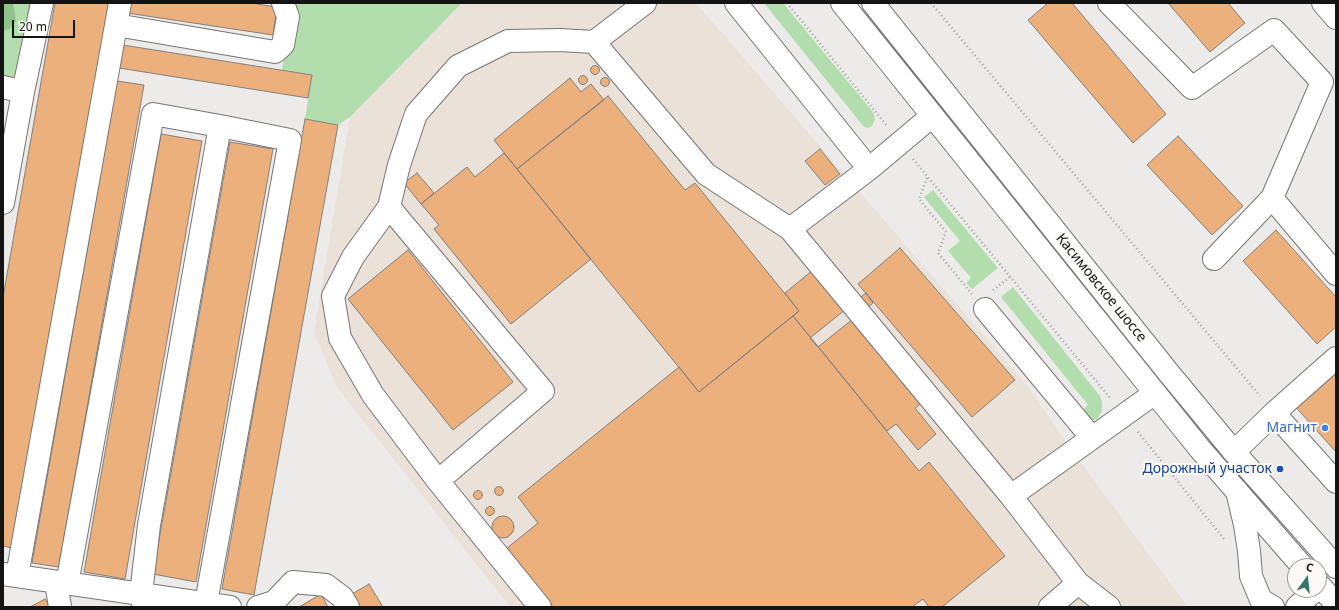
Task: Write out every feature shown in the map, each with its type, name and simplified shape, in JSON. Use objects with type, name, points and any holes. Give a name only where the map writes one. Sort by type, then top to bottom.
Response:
[{"type":"main road","points":[[3,204],[13,89],[42,3]]},
{"type":"main road","points":[[60,607],[62,583],[153,114],[290,140],[217,606],[142,600],[62,583],[10,575],[120,3]]},
{"type":"main road","points":[[116,25],[275,52],[283,45],[287,24],[288,17],[283,3]]},
{"type":"main road","points":[[540,607],[438,481],[373,395],[340,338],[332,296],[353,257],[389,207],[399,165],[416,114],[458,66],[508,41],[560,40],[594,42],[645,3]]},
{"type":"main road","points":[[736,3],[869,169]]},
{"type":"main road","name":"Касимовское шоссе","points":[[842,3],[1200,449],[1295,558]]},
{"type":"main road","points":[[1109,3],[1192,88],[1274,30],[1322,82],[1272,198],[1214,260]]},
{"type":"main road","points":[[1323,3],[1336,18]]},
{"type":"main road","points":[[861,26],[879,5]]},
{"type":"main road","name":"Касимовское шоссе","points":[[879,5],[1168,372],[1234,452],[1336,567]]},
{"type":"main road","points":[[594,42],[706,174],[790,229],[1011,496],[1078,583],[1109,607]]},
{"type":"main road","points":[[790,229],[869,169],[932,116]]},
{"type":"main road","points":[[142,600],[149,526],[220,126]]},
{"type":"main road","points":[[1272,198],[1336,274]]},
{"type":"main road","points":[[389,207],[543,391],[438,481]]},
{"type":"main road","points":[[985,309],[1092,438]]},
{"type":"main road","points":[[1234,452],[1274,413],[1336,358]]},
{"type":"main road","points":[[1011,496],[1155,393]]},
{"type":"main road","points":[[1274,413],[1336,482]]},
{"type":"main road","points":[[1237,491],[1247,538],[1251,576],[1261,600],[1273,607]]},
{"type":"main road","points":[[1327,578],[1336,570]]},
{"type":"main road","points":[[270,605],[293,582],[326,585],[342,597],[348,607]]},
{"type":"main road","points":[[1050,607],[1078,583]]},
{"type":"main road","points":[[1327,594],[1336,604]]},
{"type":"main road","points":[[1297,607],[1307,598]]},
{"type":"path","points":[[787,3],[927,177],[1124,415],[1225,540]]},
{"type":"path","points":[[931,3],[1274,413]]},
{"type":"path","points":[[927,177],[919,199],[946,232],[938,253],[985,309]]},
{"type":"shaded area","points":[[462,3],[696,3],[1026,384],[1073,452],[1188,607],[510,607],[336,386],[314,332],[350,117]]},
{"type":"green space","points":[[3,3],[13,3],[16,21],[10,29],[3,31]]},
{"type":"green space","points":[[13,3],[34,3],[16,76],[10,82],[3,83],[3,31],[5,30]]},
{"type":"green space","points":[[285,3],[462,3],[350,117],[338,125],[305,119],[312,75],[282,71],[290,11]]},
{"type":"green space","points":[[764,3],[783,3],[873,112],[875,119],[872,126],[868,128],[864,127]]},
{"type":"green space","points":[[933,190],[998,268],[972,289],[966,283],[971,278],[948,251],[960,241],[924,197]]},
{"type":"green space","points":[[1013,287],[1100,396],[1102,411],[1097,419],[1089,422],[1079,413],[1088,405],[1001,297]]},
{"type":"building","points":[[55,3],[109,3],[12,548],[3,546],[3,297]]},
{"type":"building","points":[[128,3],[257,3],[277,7],[273,35],[127,13]]},
{"type":"building","points":[[1048,3],[1072,3],[1166,114],[1133,143],[1028,20]]},
{"type":"building","points":[[1168,3],[1228,3],[1245,23],[1210,52]]},
{"type":"building","points":[[123,45],[312,75],[308,98],[119,68]]},
{"type":"building","points":[[593,66],[597,66],[599,70],[597,74],[593,74],[591,72],[591,68]]},
{"type":"building","points":[[581,76],[585,76],[587,80],[585,84],[581,84],[579,82],[579,78]]},
{"type":"building","points":[[570,78],[581,92],[591,84],[604,100],[517,169],[494,140]]},
{"type":"building","points":[[603,78],[607,78],[609,82],[607,86],[603,86],[601,84],[601,80]]},
{"type":"building","points":[[117,81],[144,85],[59,567],[32,563]]},
{"type":"building","points":[[608,96],[685,190],[695,183],[799,311],[699,392],[517,169]]},
{"type":"building","points":[[305,119],[338,125],[254,595],[222,589]]},
{"type":"building","points":[[161,134],[202,141],[125,579],[84,572]]},
{"type":"building","points":[[1178,136],[1243,206],[1212,235],[1147,165]]},
{"type":"building","points":[[230,142],[273,149],[196,582],[153,574]]},
{"type":"building","points":[[820,149],[840,174],[825,185],[805,161]]},
{"type":"building","points":[[504,153],[591,259],[511,324],[434,229],[439,225],[421,204],[467,167],[475,177]]},
{"type":"building","points":[[417,173],[434,193],[421,204],[404,183]]},
{"type":"building","points":[[1276,230],[1336,297],[1336,327],[1317,344],[1243,261]]},
{"type":"building","points":[[900,248],[1015,380],[972,417],[858,284]]},
{"type":"building","points":[[408,250],[513,382],[453,430],[348,299]]},
{"type":"building","points":[[813,270],[920,404],[915,408],[936,434],[918,450],[896,424],[887,431],[793,316],[799,311],[785,293]]},
{"type":"building","points":[[866,293],[873,303],[818,347],[810,338]]},
{"type":"building","points":[[793,316],[919,471],[929,462],[1005,556],[942,607],[929,607],[923,599],[912,607],[553,607],[506,549],[538,523],[518,497],[679,367],[699,392]]},
{"type":"building","name":"Магнит","points":[[1336,365],[1336,452],[1293,404]]},
{"type":"building","points":[[497,487],[501,487],[503,491],[501,495],[497,495],[495,493],[495,489]]},
{"type":"building","points":[[476,491],[480,491],[482,495],[480,499],[476,499],[474,497],[474,493]]},
{"type":"building","points":[[488,507],[492,507],[494,511],[492,515],[488,515],[486,513],[486,509]]},
{"type":"building","points":[[499,516],[507,516],[514,523],[514,531],[507,538],[499,538],[492,531],[492,523]]},
{"type":"building","points":[[369,584],[383,607],[360,607],[352,594]]},
{"type":"building","points":[[321,594],[328,607],[299,607]]},
{"type":"building","points":[[45,599],[50,607],[30,607]]},
{"type":"place","name":"Магнит","points":[[1325,428]]},
{"type":"place","name":"Дорожный участок","points":[[1280,469]]}]
